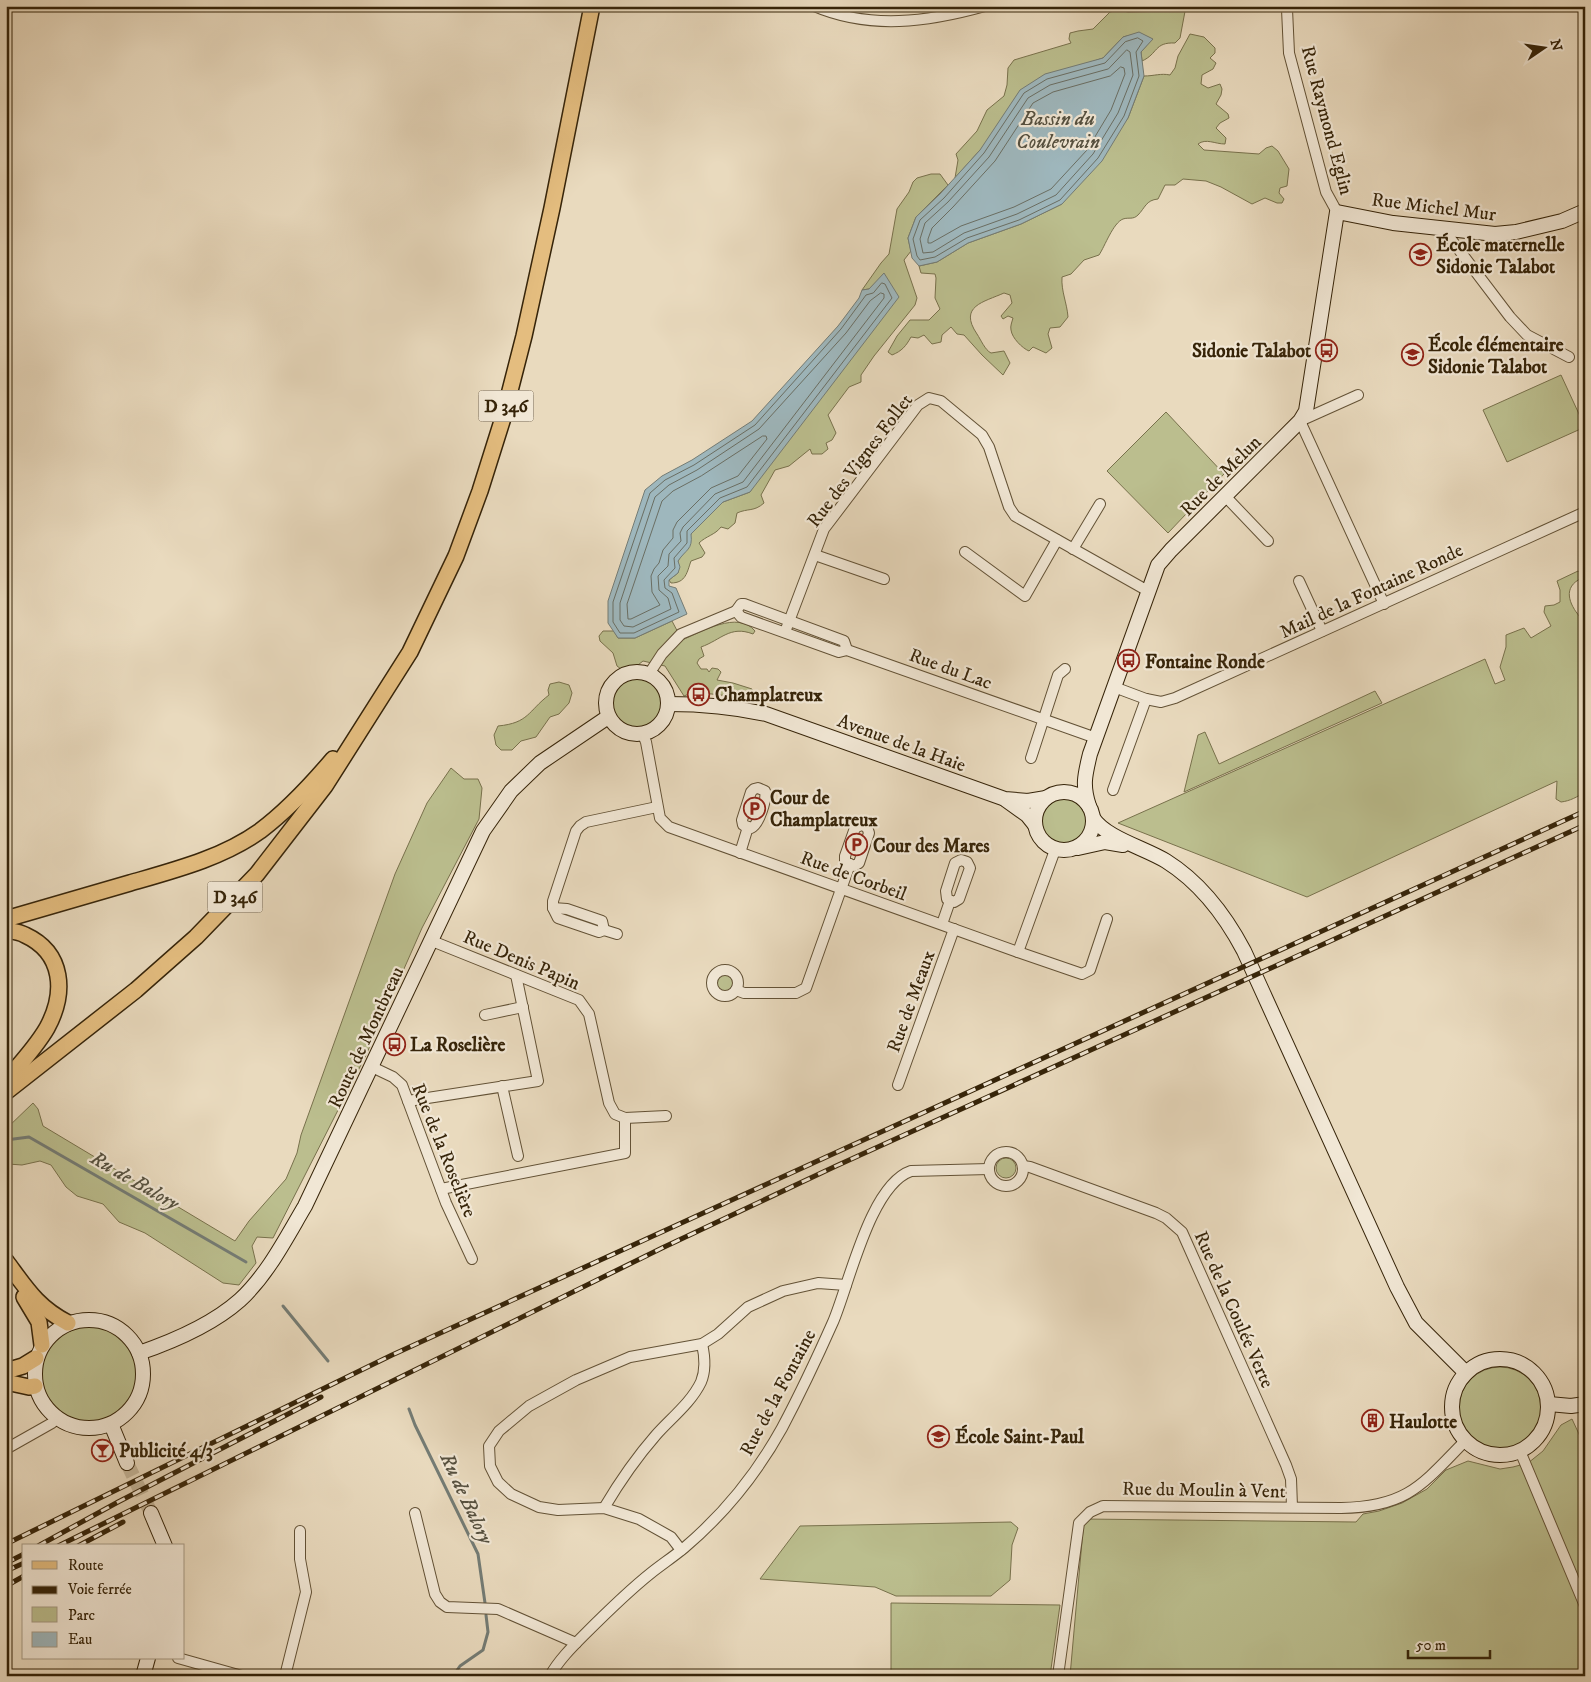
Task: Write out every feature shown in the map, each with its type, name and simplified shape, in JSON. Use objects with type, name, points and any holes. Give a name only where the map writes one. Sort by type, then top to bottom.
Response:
[{"type":"main road","name":"D 346","points":[[6,1092],[136,990],[196,937],[250,881],[326,786],[410,652],[456,556],[480,491],[500,427],[524,336],[592,6]]},
{"type":"main road","points":[[6,919],[170,872],[234,847],[259,831],[280,814],[314,782],[374,710]]},
{"type":"main road","points":[[6,930],[24,934],[39,943],[50,956],[59,977],[58,998],[47,1028],[6,1080]]},
{"type":"main road","points":[[6,1261],[33,1298],[53,1315],[68,1323]]},
{"type":"main road","points":[[6,1271],[29,1303],[39,1322],[39,1352],[23,1366],[6,1371]]},
{"type":"main road","points":[[6,1382],[29,1387],[35,1386]]},
{"type":"street","points":[[814,6],[848,18],[883,22],[944,16],[985,6]]},
{"type":"street","name":"Rue Raymond Eglin","points":[[1286,6],[1289,53],[1326,192],[1337,212]]},
{"type":"street","name":"Rue Michel Mur","points":[[1337,212],[1393,223],[1495,234],[1516,232],[1562,221],[1585,211]]},
{"type":"street","name":"Rue de Melun","points":[[1091,812],[1084,792],[1084,779],[1090,754],[1158,565],[1300,421],[1306,411],[1337,212]]},
{"type":"street","points":[[1445,229],[1510,317],[1527,335],[1569,357]]},
{"type":"street","points":[[1358,395],[1300,421],[1384,604]]},
{"type":"street","name":"Rue des Vignes Follet","points":[[785,632],[824,529],[918,405],[929,398],[941,401],[982,435],[989,447],[1009,506],[1015,516],[1148,591]]},
{"type":"street","points":[[1225,496],[1268,541]]},
{"type":"street","points":[[1073,549],[1100,504]]},
{"type":"street","name":"Mail de la Fontaine Ronde","points":[[1114,687],[1146,699],[1161,702],[1175,698],[1585,512]]},
{"type":"street","points":[[965,552],[1025,596],[1057,540]]},
{"type":"street","name":"Rue des Vignes Follet","points":[[814,555],[884,579]]},
{"type":"street","points":[[1299,580],[1322,631]]},
{"type":"street","name":"Rue du Lac","points":[[649,674],[662,654],[681,634],[736,611],[741,604],[844,641],[847,650]]},
{"type":"street","name":"Rue du Lac","points":[[736,611],[741,617],[839,652],[847,650],[1096,738]]},
{"type":"street","points":[[1031,758],[1058,675],[1066,669]]},
{"type":"street","points":[[641,672],[649,674],[661,683],[667,696],[668,704],[663,720],[651,732],[643,735],[632,735],[622,732],[614,726],[605,709],[605,700],[612,684],[625,674],[641,672]]},
{"type":"street","points":[[1113,790],[1146,699]]},
{"type":"street","name":"Avenue de la Haie","points":[[668,704],[729,707],[766,714],[1005,799],[1028,801],[1050,796]]},
{"type":"street","name":"Route de Montbreau","points":[[139,1353],[211,1322],[240,1299],[270,1265],[305,1206],[483,831],[511,792],[540,762],[608,717]]},
{"type":"street","name":"Rue de Corbeil","points":[[643,735],[646,742],[660,818],[669,828],[1082,974],[1090,970],[1107,919]]},
{"type":"street","name":"Rue de Melun","points":[[1050,796],[1072,783],[1090,754]]},
{"type":"street","points":[[1166,861],[1125,845],[1106,842],[1092,843],[1072,850],[1055,850],[1041,840],[1037,833],[1035,825],[1037,810],[1050,796],[1069,792],[1077,795],[1091,812],[1098,826],[1103,830],[1166,861],[1206,894],[1232,929],[1244,951],[1397,1287],[1416,1323],[1466,1373]]},
{"type":"street","name":"Avenue de la Haie","points":[[1005,799],[1027,815],[1035,825]]},
{"type":"street","points":[[616,934],[604,930],[599,932],[558,918],[553,908],[553,902],[576,832],[580,826],[586,822],[657,807]]},
{"type":"street","points":[[1072,850],[1080,846],[1090,834],[1091,812]]},
{"type":"street","points":[[740,852],[748,827]]},
{"type":"street","points":[[1018,952],[1055,850]]},
{"type":"street","points":[[736,990],[744,993],[796,993],[806,988],[850,864]]},
{"type":"street","points":[[942,924],[950,901]]},
{"type":"street","name":"Rue de Meaux","points":[[898,1085],[954,929]]},
{"type":"street","name":"Rue Denis Papin","points":[[432,941],[580,1000],[589,1014],[609,1103],[616,1114],[625,1118]]},
{"type":"street","points":[[408,1101],[538,1081],[516,974]]},
{"type":"street","points":[[485,1015],[523,1007]]},
{"type":"street","name":"Rue de la Roselière","points":[[372,1066],[394,1077],[402,1085],[441,1189],[472,1259]]},
{"type":"street","points":[[502,1086],[518,1156]]},
{"type":"street","points":[[441,1189],[625,1153],[625,1118],[666,1116]]},
{"type":"street","name":"Rue de la Coulée Verte","points":[[988,1169],[995,1156],[1004,1152],[1014,1154],[1023,1166],[1156,1213],[1166,1218],[1182,1232],[1286,1465],[1291,1479],[1292,1507]]},
{"type":"street","points":[[988,1169],[993,1180],[998,1184],[1009,1186],[1021,1176],[1023,1166]]},
{"type":"street","name":"Rue de la Fontaine","points":[[550,1676],[553,1669],[576,1643],[610,1610],[649,1574],[682,1550],[721,1512],[767,1453],[796,1401],[819,1352],[860,1245],[874,1214],[892,1183],[911,1171],[988,1169]]},
{"type":"street","points":[[682,1550],[671,1537],[639,1519],[604,1508],[558,1510],[539,1507],[510,1494],[498,1482],[490,1466],[488,1446],[499,1431],[529,1406],[576,1380],[630,1357],[702,1344],[718,1334],[748,1306],[783,1291],[818,1283],[846,1285]]},
{"type":"street","points":[[84,1319],[102,1320],[118,1327],[130,1338],[139,1353],[143,1370],[142,1386],[136,1402],[125,1415],[111,1424],[97,1428],[69,1425],[56,1418],[47,1409],[35,1386],[34,1372],[39,1352],[53,1332],[68,1323],[84,1319]]},
{"type":"street","points":[[604,1508],[624,1474],[655,1436],[691,1397],[701,1382],[706,1358],[702,1344]]},
{"type":"street","points":[[1493,1359],[1509,1360],[1524,1365],[1536,1375],[1545,1389],[1549,1404],[1547,1419],[1542,1432],[1532,1443],[1520,1451],[1506,1455],[1492,1455],[1479,1450],[1465,1441],[1458,1430],[1453,1416],[1453,1400],[1457,1386],[1466,1373],[1478,1364],[1493,1359]]},
{"type":"street","points":[[1549,1404],[1571,1406],[1585,1404]]},
{"type":"street","points":[[6,1449],[52,1423],[56,1418]]},
{"type":"street","points":[[111,1424],[127,1463]]},
{"type":"street","name":"Rue du Moulin à Vent","points":[[1058,1676],[1079,1523],[1090,1512],[1103,1506],[1361,1508],[1385,1503],[1404,1496],[1422,1484],[1465,1441]]},
{"type":"street","points":[[1520,1451],[1585,1606]]},
{"type":"street","points":[[151,1513],[162,1544]]},
{"type":"street","points":[[415,1513],[435,1594],[440,1602],[447,1607],[498,1609],[576,1643]]},
{"type":"street","points":[[285,1676],[306,1592],[300,1559],[300,1531]]},
{"type":"street","points":[[144,1676],[148,1660]]},
{"type":"street","points":[[185,1660],[242,1676]]},
{"type":"green space","points":[[1164,6],[1186,6],[1180,38],[1175,43],[1163,44],[1142,61],[1141,52],[1152,39],[1139,33],[1123,37],[1103,58],[1082,65],[980,150],[955,178],[958,160],[956,154],[977,131],[987,110],[1004,96],[1008,68],[1014,60],[1071,43],[1069,39],[1070,33],[1093,29],[1110,12],[1118,10],[1128,12],[1166,11]]},
{"type":"green space","points":[[1190,34],[1204,37],[1215,48],[1215,53],[1210,58],[1216,63],[1213,69],[1202,75],[1201,84],[1208,88],[1220,84],[1222,89],[1221,95],[1216,104],[1228,114],[1229,118],[1220,123],[1216,128],[1226,138],[1225,144],[1207,141],[1198,144],[1204,150],[1259,154],[1272,146],[1278,151],[1289,169],[1287,186],[1280,188],[1279,193],[1284,199],[1282,203],[1265,198],[1252,204],[1206,181],[1183,179],[1175,185],[1165,185],[1158,199],[1148,203],[1136,217],[1119,221],[1099,255],[1084,260],[1071,274],[1062,277],[1068,317],[1060,327],[1050,328],[1048,334],[1052,348],[1046,353],[1033,347],[1029,351],[1020,345],[1013,336],[1011,326],[1013,318],[1008,316],[1003,319],[1001,316],[1012,303],[1010,295],[1004,293],[976,306],[970,317],[972,325],[983,345],[991,353],[1004,351],[1010,363],[1003,375],[964,335],[957,334],[951,327],[942,335],[941,342],[932,344],[924,335],[918,338],[911,337],[898,352],[892,355],[888,352],[897,336],[910,320],[929,320],[940,309],[935,298],[935,274],[921,273],[919,266],[937,262],[968,243],[1021,224],[1062,204],[1128,118],[1144,76],[1170,75]]},
{"type":"green space","points":[[931,174],[940,174],[948,185],[916,217],[908,238],[911,251],[904,260],[917,298],[915,305],[874,356],[861,375],[861,382],[849,387],[828,415],[836,433],[832,440],[826,443],[828,449],[822,454],[812,454],[810,449],[789,466],[775,470],[761,495],[764,503],[757,508],[737,513],[735,523],[728,529],[721,527],[699,543],[705,553],[702,557],[691,561],[683,579],[676,583],[671,583],[669,580],[678,573],[678,561],[691,534],[723,502],[750,492],[869,289],[862,290],[889,254],[897,209],[909,192],[913,182],[917,178]]},
{"type":"green space","points":[[1561,375],[1585,427],[1507,462],[1483,410]]},
{"type":"green space","points":[[1166,412],[1224,474],[1168,533],[1107,471]]},
{"type":"green space","points":[[1578,571],[1583,574],[1582,578],[1572,586],[1569,596],[1573,607],[1580,617],[1585,615],[1585,792],[1579,796],[1561,802],[1556,799],[1557,781],[1307,897],[1118,823],[1485,659],[1495,684],[1505,680],[1500,667],[1506,647],[1506,635],[1524,628],[1531,638],[1551,626],[1544,612],[1545,606],[1560,602],[1560,590],[1557,581]]},
{"type":"green space","points":[[672,621],[682,640],[709,628],[729,623],[739,622],[748,625],[755,631],[753,634],[738,631],[732,632],[701,647],[704,656],[697,663],[701,669],[707,669],[709,672],[712,668],[718,669],[721,672],[717,680],[752,689],[752,694],[747,698],[694,692],[684,696],[665,666],[643,661],[638,665],[621,669],[617,666],[613,653],[600,641],[599,636],[603,631],[614,631],[618,638],[635,638]]},
{"type":"green space","points":[[632,679],[642,679],[654,686],[661,698],[661,708],[654,720],[642,727],[632,727],[624,723],[617,716],[613,708],[613,698],[617,690],[624,683]]},
{"type":"green space","points":[[559,682],[569,685],[572,693],[569,703],[559,714],[550,717],[536,737],[521,741],[512,750],[501,750],[496,745],[494,735],[498,726],[522,719],[549,695],[550,684]]},
{"type":"green space","points":[[1375,691],[1382,703],[1184,792],[1198,735],[1205,732],[1219,764]]},
{"type":"green space","points":[[451,768],[464,779],[478,779],[482,788],[479,819],[422,928],[366,1055],[273,1238],[257,1237],[252,1246],[256,1263],[239,1285],[223,1283],[145,1233],[119,1222],[103,1204],[77,1196],[66,1187],[51,1165],[40,1161],[22,1165],[8,1164],[6,1162],[6,1129],[33,1103],[38,1109],[43,1126],[235,1241],[249,1221],[286,1179],[297,1153],[301,1135],[395,874],[427,803]]},
{"type":"green space","points":[[1061,797],[1071,797],[1080,801],[1086,807],[1089,812],[1089,830],[1080,841],[1071,845],[1061,845],[1052,841],[1046,835],[1042,826],[1042,816],[1046,807],[1052,801]]},
{"type":"green space","points":[[725,973],[731,976],[734,982],[731,988],[725,991],[719,988],[716,982],[719,976]]},
{"type":"green space","points":[[1006,1158],[1013,1161],[1016,1168],[1013,1175],[1006,1178],[999,1175],[996,1168],[999,1161]]},
{"type":"green space","points":[[89,1326],[107,1330],[123,1340],[133,1356],[137,1374],[133,1392],[123,1408],[107,1418],[89,1422],[71,1418],[55,1408],[45,1392],[41,1374],[45,1356],[55,1340],[71,1330]]},
{"type":"green space","points":[[1500,1367],[1516,1370],[1529,1379],[1538,1392],[1541,1408],[1538,1424],[1529,1437],[1516,1446],[1500,1449],[1484,1446],[1471,1437],[1462,1424],[1459,1408],[1462,1392],[1471,1379],[1484,1370]]},
{"type":"green space","points":[[1572,1419],[1585,1447],[1585,1676],[1070,1676],[1084,1519],[1356,1522],[1363,1514],[1402,1503],[1427,1489],[1446,1470],[1468,1461],[1500,1469],[1528,1463],[1543,1451],[1561,1425]]},
{"type":"green space","points":[[1011,1522],[1018,1528],[1012,1545],[1010,1580],[991,1596],[896,1596],[875,1587],[760,1579],[800,1526]]},
{"type":"green space","points":[[891,1603],[1060,1605],[1050,1676],[891,1676]]},
{"type":"water","name":"Bassin du Coulevrain","points":[[1139,32],[1153,39],[1141,52],[1144,76],[1128,118],[1102,161],[1062,204],[1021,224],[968,243],[937,262],[919,266],[912,258],[908,238],[916,217],[980,150],[1020,90],[1045,74],[1103,58],[1123,37]]},
{"type":"water","points":[[884,273],[899,297],[750,492],[723,502],[691,534],[690,546],[678,561],[680,567],[678,573],[669,580],[669,586],[676,588],[687,614],[635,638],[618,638],[608,623],[608,601],[645,490],[662,476],[692,460],[752,421],[838,326],[859,298],[862,290],[869,289]]},
{"type":"waterway","name":"Ru de Balory","points":[[6,1140],[29,1137],[246,1262]]},
{"type":"waterway","name":"Ru de Balory","points":[[283,1306],[328,1361]]},
{"type":"waterway","name":"Ru de Balory","points":[[409,1409],[478,1554],[485,1603]]},
{"type":"waterway","name":"Ru de Balory","points":[[453,1676],[460,1666],[483,1650],[488,1632],[486,1615]]},
{"type":"tunnel","points":[[127,1463],[151,1513]]},
{"type":"railway","points":[[6,1544],[392,1355],[1585,811]]},
{"type":"railway","points":[[62,1544],[662,1248],[836,1166],[1585,825]]},
{"type":"railway","points":[[42,1544],[118,1502],[321,1397]]},
{"type":"railway","points":[[82,1544],[123,1522]]},
{"type":"railway","points":[[6,1563],[22,1555]]},
{"type":"railway","points":[[6,1571],[22,1564]]},
{"type":"railway","points":[[6,1586],[22,1577]]},
{"type":"place","name":"École maternelle Sidonie Talabot","points":[[1420,255]]},
{"type":"place","name":"Sidonie Talabot","points":[[1327,350]]},
{"type":"place","name":"École élémentaire Sidonie Talabot","points":[[1412,355]]},
{"type":"place","name":"Fontaine Ronde","points":[[1129,661]]},
{"type":"place","name":"Champlatreux","points":[[699,694]]},
{"type":"place","name":"Cour de Champlatreux","points":[[754,808]]},
{"type":"place","name":"Cour des Mares","points":[[857,845]]},
{"type":"place","name":"La Roselière","points":[[394,1044]]},
{"type":"place","name":"Haulotte","points":[[1373,1421]]},
{"type":"place","name":"École Saint-Paul","points":[[939,1436]]},
{"type":"place","name":"Publicité 4/3","points":[[103,1450]]}]
